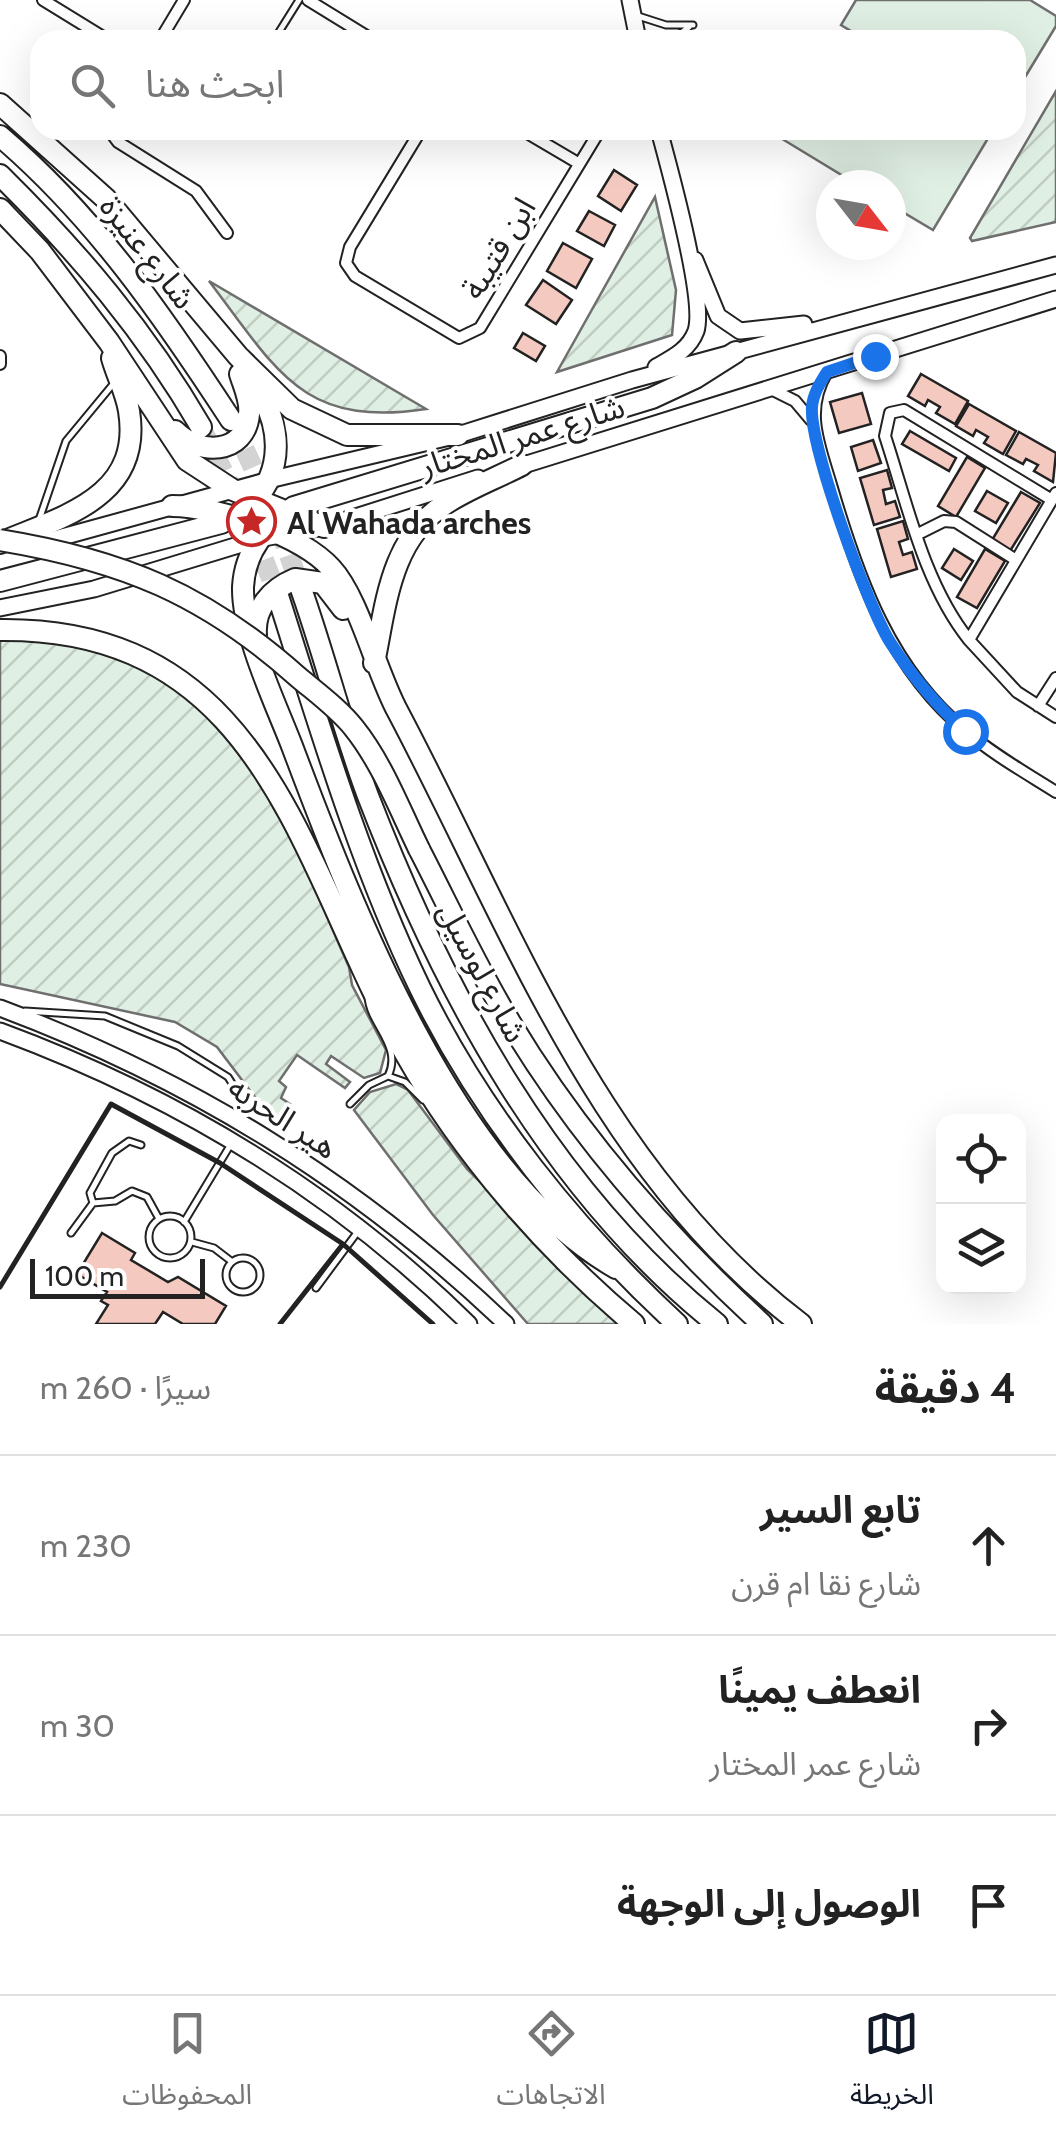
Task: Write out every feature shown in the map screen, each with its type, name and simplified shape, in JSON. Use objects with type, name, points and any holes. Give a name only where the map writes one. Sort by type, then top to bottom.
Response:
[{"type":"highway","points":[[0,104],[30,131]]},
{"type":"highway","name":"شارع عنيزة","points":[[0,136],[78,210],[137,279],[230,420]]},
{"type":"highway","points":[[40,140],[106,199],[238,356],[292,410],[330,430],[378,438],[458,434]]},
{"type":"highway","name":"شارع عنيزة","points":[[0,174],[50,224],[133,321],[162,358],[202,427]]},
{"type":"highway","points":[[0,209],[40,251],[108,342],[187,460],[233,490],[284,514],[324,526]]},
{"type":"highway","points":[[0,541],[88,507],[115,476],[130,430],[108,342]]},
{"type":"highway","points":[[616,1268],[585,1250],[504,1164],[423,1045],[386,978],[334,857],[257,650],[243,584],[266,534],[284,514],[357,484],[652,398],[736,352]]},
{"type":"highway","points":[[153,407],[195,447],[228,446],[248,421],[250,408],[238,356]]},
{"type":"highway","points":[[0,581],[234,518],[256,501],[274,478],[275,429],[262,394],[238,356]]},
{"type":"highway","points":[[374,665],[386,594],[411,537],[449,501],[522,465]]},
{"type":"highway","points":[[172,506],[202,508],[234,518],[335,572],[374,665],[569,1051],[614,1121],[693,1222],[767,1298],[802,1324]]},
{"type":"highway","points":[[0,541],[100,559],[161,582],[244,630],[352,726],[372,753],[507,1018],[582,1129],[639,1200],[762,1324]]},
{"type":"highway","points":[[257,650],[255,623],[266,598],[295,579],[323,583],[364,640]]},
{"type":"highway","name":"شارع لوسيل","points":[[300,586],[368,797],[410,899],[470,1017],[534,1126],[584,1192],[633,1246],[717,1324]]},
{"type":"highway","name":"شارع لوسيل","points":[[278,596],[387,915],[422,992],[506,1132],[616,1268],[676,1324]]},
{"type":"highway","points":[[0,630],[67,636],[131,653],[177,680],[224,718],[278,789],[405,1054],[453,1125],[519,1212],[593,1289],[634,1324]]},
{"type":"main road","points":[[631,5],[636,30]]},
{"type":"main road","points":[[632,380],[676,356],[695,334],[698,318],[687,243],[661,140]]},
{"type":"main road","points":[[687,243],[718,316],[740,331],[849,319]]},
{"type":"main road","name":"شارع عمر المختار","points":[[0,552],[274,478],[458,434],[632,380],[1056,265]]},
{"type":"main road","name":"شارع عمر المختار","points":[[0,608],[94,589],[266,534],[324,526],[1056,298]]},
{"type":"main road","name":"هير الحربه","points":[[2,1008],[121,1058],[278,1141],[390,1224],[506,1324]]},
{"type":"main road","name":"هير الحربه","points":[[0,1031],[123,1081],[232,1142],[361,1227],[469,1324]]},
{"type":"main road","points":[[232,1142],[243,1122]]},
{"type":"main road","points":[[448,1303],[463,1286]]},
{"type":"street","points":[[43,0],[92,30]]},
{"type":"street","points":[[166,30],[184,0]]},
{"type":"street","points":[[308,0],[357,30]]},
{"type":"street","points":[[116,140],[196,191],[227,233]]},
{"type":"street","name":"ابن قتيبة","points":[[415,140],[350,247],[346,262],[356,276],[459,338],[480,328],[593,140]]},
{"type":"street","points":[[539,140],[578,163]]},
{"type":"street","points":[[0,356],[0,364]]},
{"type":"street","points":[[815,430],[814,395],[827,372]]},
{"type":"street","points":[[770,388],[800,406],[815,430],[866,591],[906,667],[965,731],[1056,792]]},
{"type":"street","points":[[969,640],[1054,497],[904,410],[896,410],[885,422],[885,436],[941,595],[969,640],[1017,692],[1056,717]]},
{"type":"street","points":[[918,534],[944,520],[956,522],[1016,560]]},
{"type":"street","points":[[1038,706],[1056,678]]},
{"type":"lane","points":[[280,30],[299,0]]},
{"type":"lane","points":[[631,5],[654,23],[693,25],[686,30]]},
{"type":"lane","points":[[35,529],[66,441],[118,376]]},
{"type":"lane","points":[[372,985],[367,1001],[392,1055],[388,1076]]},
{"type":"lane","points":[[2,1008],[106,1016],[178,1046],[228,1077],[240,1096],[243,1122]]},
{"type":"lane","points":[[350,1104],[369,1085],[388,1076],[405,1082],[440,1122],[453,1125]]},
{"type":"lane","points":[[93,1204],[90,1193],[112,1153],[129,1141],[142,1144]]},
{"type":"lane","points":[[184,1222],[232,1142]]},
{"type":"lane","points":[[71,1233],[93,1204],[140,1192],[158,1217]]},
{"type":"lane","points":[[166,1214],[184,1222],[192,1242],[179,1257],[156,1250],[148,1234],[158,1217],[166,1214]]},
{"type":"lane","points":[[316,1288],[361,1227]]},
{"type":"lane","points":[[192,1242],[214,1248],[232,1262]]},
{"type":"lane","points":[[240,1257],[258,1266],[254,1288],[242,1292],[230,1286],[227,1272],[232,1262],[240,1257]]},
{"type":"green space","points":[[856,0],[1030,0],[1056,16],[1056,26],[1026,76],[1026,30],[849,30],[841,25]]},
{"type":"green space","points":[[1056,91],[1056,222],[972,241],[970,238]]},
{"type":"green space","points":[[784,140],[987,140],[933,230],[906,214],[906,170],[833,170]]},
{"type":"green space","points":[[655,197],[676,290],[672,335],[557,372]]},
{"type":"green space","points":[[209,281],[426,409],[384,413],[349,410],[296,386],[254,341]]},
{"type":"green space","points":[[0,639],[68,644],[127,662],[182,694],[231,737],[267,787],[299,853],[349,967],[352,985],[386,1050],[380,1073],[364,1078],[331,1056],[326,1064],[350,1082],[345,1088],[297,1055],[279,1081],[286,1087],[281,1098],[290,1104],[276,1125],[217,1047],[175,1022],[0,984]]},
{"type":"green space","points":[[396,1084],[408,1090],[467,1169],[622,1324],[528,1324],[433,1215],[354,1110],[370,1092]]},
{"type":"building","points":[[614,170],[637,185],[621,211],[598,196]]},
{"type":"building","points":[[589,211],[615,225],[604,246],[577,231]]},
{"type":"building","points":[[563,243],[592,259],[576,288],[547,271]]},
{"type":"building","points":[[543,280],[572,300],[556,324],[526,305]]},
{"type":"building","points":[[523,333],[545,346],[536,361],[514,348]]},
{"type":"building","points":[[921,374],[968,401],[955,424],[936,413],[940,407],[928,400],[925,406],[908,396]]},
{"type":"building","points":[[862,393],[871,424],[839,433],[830,402]]},
{"type":"building","points":[[969,404],[1016,431],[1003,454],[984,443],[988,437],[976,430],[973,436],[956,426]]},
{"type":"building","points":[[910,431],[956,458],[949,471],[902,444]]},
{"type":"building","points":[[1019,432],[1056,453],[1053,482],[1034,471],[1038,465],[1026,459],[1023,464],[1006,455]]},
{"type":"building","points":[[873,440],[881,463],[858,471],[851,447]]},
{"type":"building","points":[[967,457],[985,468],[956,517],[938,506]]},
{"type":"building","points":[[887,470],[892,488],[883,490],[886,504],[895,501],[900,517],[874,525],[860,478]]},
{"type":"building","points":[[987,491],[1008,503],[996,523],[975,511]]},
{"type":"building","points":[[1021,492],[1040,503],[1010,551],[992,540]]},
{"type":"building","points":[[903,521],[908,539],[899,542],[903,555],[912,552],[917,569],[891,577],[877,529]]},
{"type":"building","points":[[954,549],[973,561],[961,580],[942,568]]},
{"type":"building","points":[[985,549],[1005,561],[977,608],[957,597]]},
{"type":"building","points":[[102,1233],[135,1253],[131,1260],[168,1282],[178,1277],[226,1306],[215,1324],[183,1324],[163,1312],[155,1324],[96,1324],[108,1305],[101,1301],[107,1292],[77,1274]]},
{"type":"tunnel","points":[[232,422],[268,500]]},
{"type":"tunnel","points":[[201,427],[236,497]]},
{"type":"tunnel","points":[[279,527],[300,586]]},
{"type":"tunnel","points":[[253,532],[278,596]]},
{"type":"wall","points":[[0,1287],[111,1104],[220,1163],[343,1244],[280,1324]]},
{"type":"wall","points":[[343,1244],[433,1324]]},
{"type":"place","name":"Al Wahada arches","points":[[252,522]]},
{"type":"route","points":[[875,356],[827,372],[814,395],[811,410],[815,430],[846,538],[887,637],[906,667],[965,731]]}]
